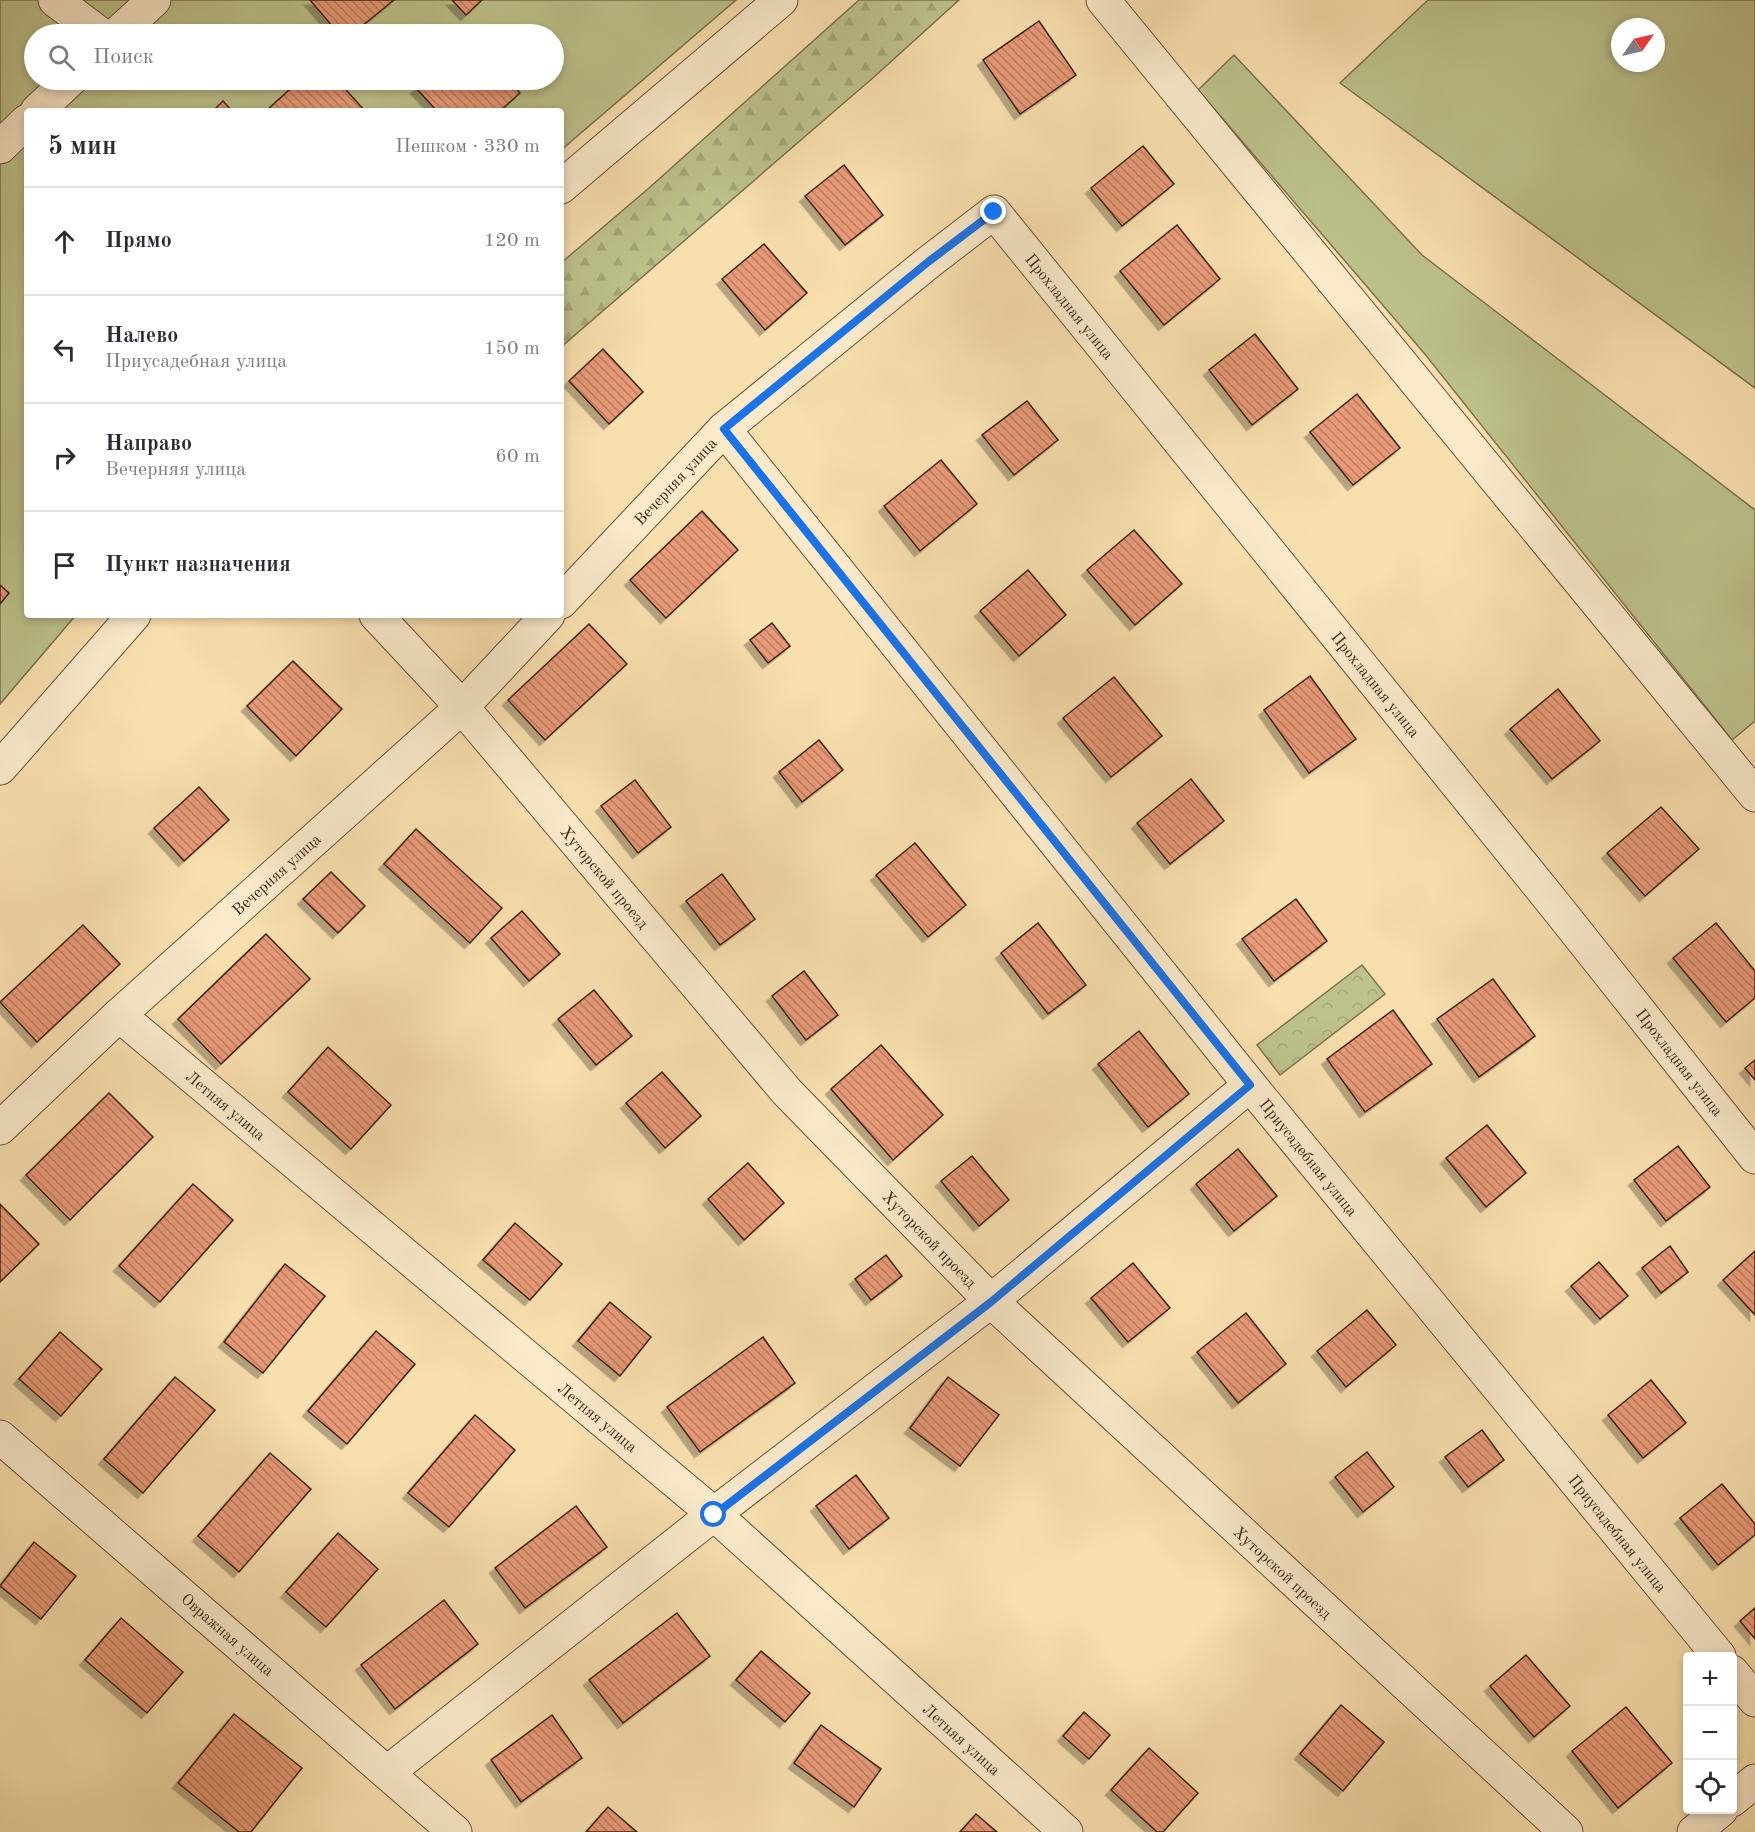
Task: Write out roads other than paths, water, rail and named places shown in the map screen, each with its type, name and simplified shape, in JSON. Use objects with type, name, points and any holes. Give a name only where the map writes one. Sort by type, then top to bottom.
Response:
[{"type":"street","points":[[55,0],[87,24]]},
{"type":"street","points":[[128,24],[154,0]]},
{"type":"street","points":[[564,184],[781,0]]},
{"type":"street","points":[[1103,0],[1755,795]]},
{"type":"street","points":[[40,108],[59,90]]},
{"type":"street","points":[[0,147],[24,124]]},
{"type":"street","name":"Вечерняя улица","points":[[564,599],[724,429],[928,262],[994,212]]},
{"type":"street","name":"Прохладная улица","points":[[994,212],[1554,904],[1755,1157]]},
{"type":"street","name":"Приусадебная улица","points":[[724,429],[1250,1085],[1716,1652]]},
{"type":"street","points":[[0,768],[131,618]]},
{"type":"street","name":"Хуторской проезд","points":[[379,618],[462,707],[788,1092],[991,1302],[1566,1832]]},
{"type":"street","name":"Вечерняя улица","points":[[0,1128],[119,1015],[462,707],[545,618]]},
{"type":"street","name":"Летняя улица","points":[[119,1015],[714,1515],[1066,1832]]},
{"type":"street","points":[[388,1772],[714,1515],[991,1302],[1250,1085]]},
{"type":"street","name":"Овражная улица","points":[[0,1437],[455,1832]]},
{"type":"street","points":[[1737,1678],[1755,1700]]},
{"type":"street","points":[[1737,1796],[1755,1781]]},
{"type":"street","points":[[1694,1832],[1715,1814]]}]
